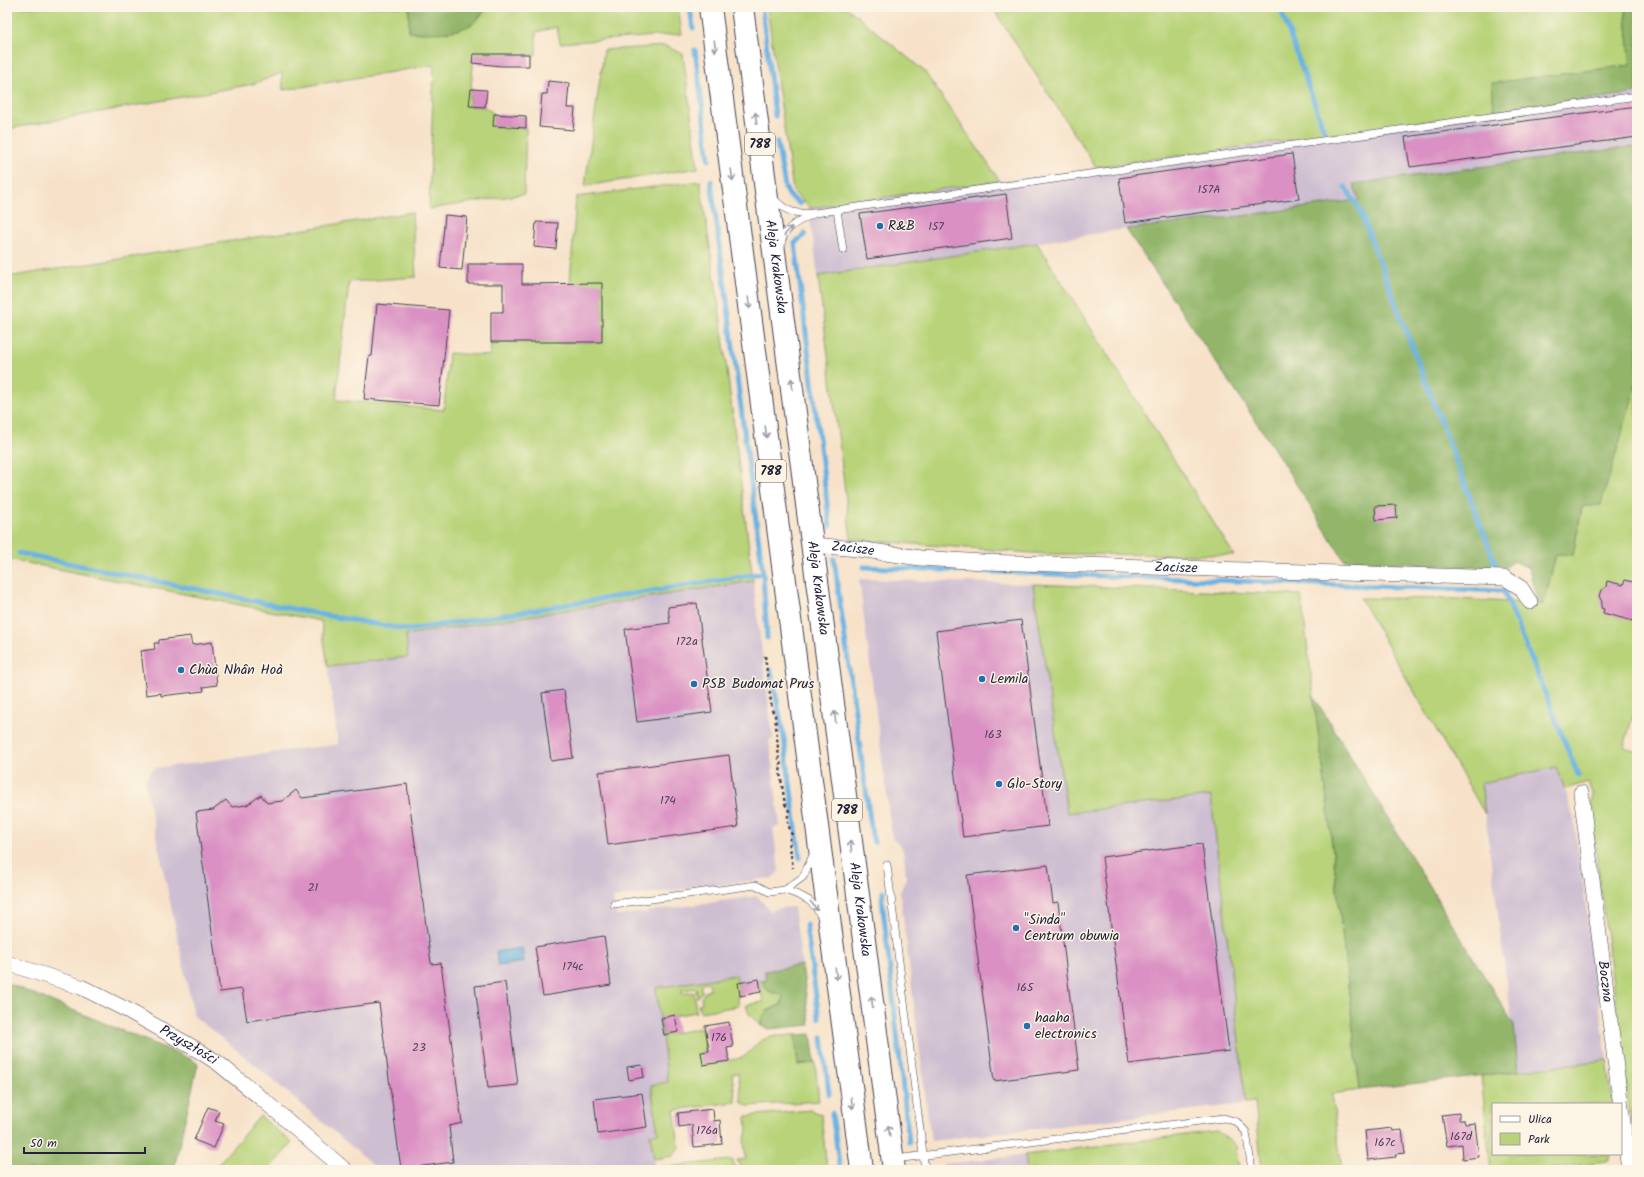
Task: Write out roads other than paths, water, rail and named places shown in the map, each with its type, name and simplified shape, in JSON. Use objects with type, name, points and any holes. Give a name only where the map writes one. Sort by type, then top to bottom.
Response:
[{"type":"main road","name":"788","points":[[710,7],[862,1170]]},
{"type":"main road","name":"Aleja Krakowska","points":[[742,7],[894,1165]]},
{"type":"street","name":"Zacisze","points":[[813,545],[858,549],[920,558],[983,562],[1505,578],[1521,588],[1530,602]]},
{"type":"street","name":"Boczna","points":[[1581,793],[1620,1103]]},
{"type":"street","name":"Przyszłości","points":[[7,963],[81,987],[201,1052],[218,1063],[346,1170]]},
{"type":"street","name":"Boczna","points":[[1622,1115],[1629,1170]]},
{"type":"lane","points":[[766,190],[781,206],[790,212],[801,214],[815,213],[1637,96]]},
{"type":"lane","points":[[837,210],[843,250]]},
{"type":"lane","points":[[778,281],[781,242],[787,230],[796,223],[815,213]]},
{"type":"lane","points":[[785,890],[803,876],[811,861],[819,838]]},
{"type":"lane","points":[[887,865],[925,1170]]},
{"type":"lane","points":[[614,904],[756,886],[769,892],[785,890],[808,898],[819,912],[832,936]]},
{"type":"lane","points":[[894,1165],[924,1155],[1224,1118],[1237,1122],[1246,1132],[1252,1170]]},
{"type":"water","points":[[522,948],[524,962],[498,966],[496,952]]},
{"type":"waterway","points":[[690,7],[693,28]]},
{"type":"waterway","points":[[762,7],[775,116]]},
{"type":"waterway","points":[[1280,7],[1324,130]]},
{"type":"waterway","points":[[695,50],[709,160]]},
{"type":"waterway","points":[[777,142],[785,187],[789,195],[800,204]]},
{"type":"waterway","points":[[711,181],[763,573],[767,638]]},
{"type":"waterway","points":[[1345,187],[1359,208],[1496,565]]},
{"type":"waterway","points":[[805,234],[795,243],[830,527]]},
{"type":"waterway","points":[[19,553],[323,615],[410,630],[763,573]]},
{"type":"waterway","points":[[834,559],[874,842]]},
{"type":"waterway","points":[[864,567],[1504,591],[1578,775]]},
{"type":"waterway","points":[[771,670],[784,738],[800,858]]},
{"type":"waterway","points":[[883,892],[882,899],[909,1142]]},
{"type":"waterway","points":[[806,925],[819,1018]]},
{"type":"waterway","points":[[822,1037],[829,1094]]},
{"type":"waterway","points":[[832,1113],[840,1170]]},
{"type":"place","name":"R&B","points":[[880,226]]},
{"type":"place","name":"Chùa Nhân Hoà","points":[[181,670]]},
{"type":"place","name":"Lemila","points":[[982,679]]},
{"type":"place","name":"PSB Budomat Prus","points":[[694,684]]},
{"type":"place","name":"Glo-Story","points":[[999,784]]},
{"type":"place","name":"\"Sinda\" Centrum obuwia","points":[[1016,928]]},
{"type":"place","name":"haaha electronics","points":[[1027,1026]]}]
